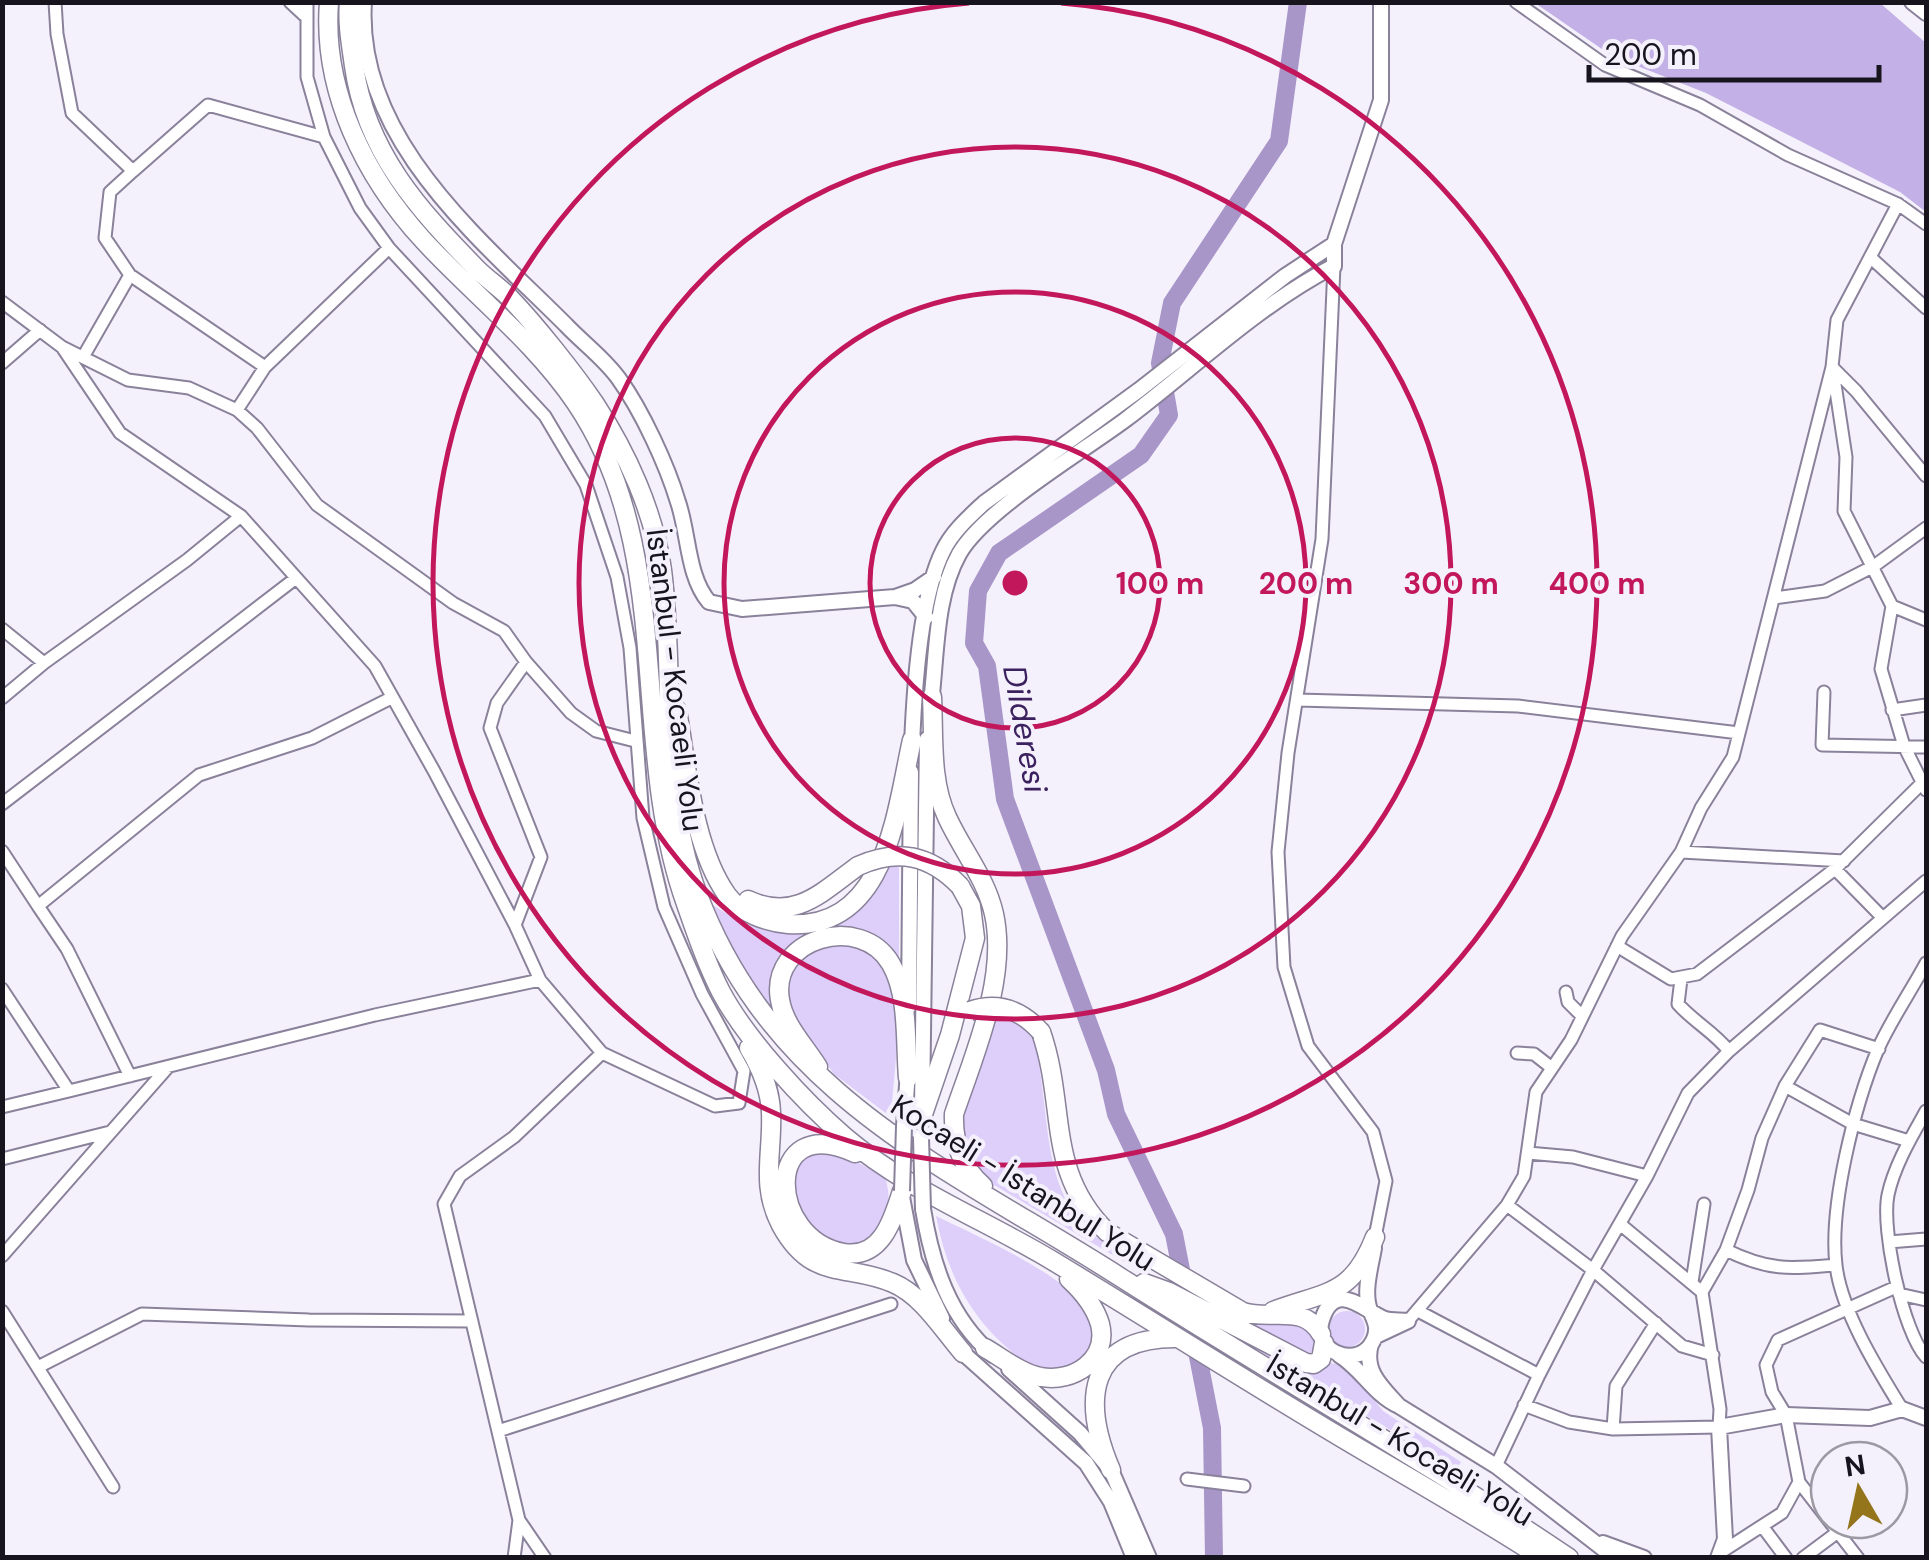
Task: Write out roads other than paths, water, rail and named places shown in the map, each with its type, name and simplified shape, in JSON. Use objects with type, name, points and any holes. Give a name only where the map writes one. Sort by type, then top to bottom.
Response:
[{"type":"highway","name":"İstanbul - Kocaeli Yolu","points":[[329,2],[337,97],[358,146],[422,239],[516,330],[577,404],[612,473],[635,544],[645,621],[654,754],[668,844],[686,904],[722,994],[768,1057],[843,1135],[885,1167],[1047,1258],[1449,1498],[1542,1558]]},
{"type":"highway","name":"Kocaeli - İstanbul Yolu","points":[[349,2],[347,19],[358,94],[374,140],[406,193],[478,270],[510,298],[595,404],[623,454],[651,519],[662,569],[669,758],[686,856],[697,894],[720,946],[751,997],[796,1056],[935,1167],[1117,1275],[1164,1296],[1220,1330]]},
{"type":"highway","points":[[667,652],[700,830],[720,882],[729,898],[741,908],[772,923],[804,925],[838,914],[864,893],[876,873],[897,816],[912,740]]},
{"type":"highway","points":[[932,696],[939,792],[946,816],[989,898],[996,932],[983,1031],[954,1114],[954,1126],[965,1168],[1010,1209]]},
{"type":"highway","points":[[700,830],[730,885],[742,897],[764,907],[804,904],[873,859],[916,856],[946,871],[960,886],[971,906],[975,938],[950,1035],[915,1128]]},
{"type":"highway","points":[[832,1088],[786,1020],[779,998],[780,978],[788,959],[806,944],[839,935],[856,937],[874,946],[890,962],[900,984],[908,1078]]},
{"type":"highway","points":[[722,994],[763,1071],[769,1092],[772,1114],[767,1182],[782,1226],[810,1260],[846,1274],[894,1283],[914,1297],[963,1353]]},
{"type":"highway","points":[[950,1035],[970,1011],[993,1007],[1018,1011],[1040,1032],[1049,1055],[1068,1179],[1091,1216],[1107,1232],[1257,1317],[1290,1314],[1314,1321],[1328,1344],[1321,1359],[1306,1364],[1220,1330]]},
{"type":"highway","points":[[885,1167],[842,1146],[816,1143],[805,1147],[785,1172],[789,1208],[812,1239],[823,1246],[850,1254],[864,1252],[883,1238],[902,1191]]},
{"type":"highway","points":[[1220,1298],[1257,1311],[1271,1311],[1321,1294],[1358,1273],[1376,1237]]},
{"type":"highway","points":[[985,1348],[1038,1377],[1073,1376],[1094,1360],[1102,1337],[1093,1309],[1079,1288],[1047,1258]]},
{"type":"highway","points":[[1220,1330],[1570,1558]]},
{"type":"highway","points":[[1111,1470],[1095,1428],[1093,1402],[1098,1383],[1115,1354],[1128,1345],[1178,1338]]},
{"type":"main road","points":[[364,2],[366,54],[388,121],[443,200],[619,379],[678,499],[696,582],[708,602],[742,609],[894,597],[915,590],[934,577]]},
{"type":"main road","points":[[1135,1558],[1112,1502],[1086,1464],[963,1353],[914,1260],[902,1191],[915,1128],[924,763],[942,607],[949,575],[961,550],[982,524],[1126,419],[1290,289],[1334,266],[1334,244],[1381,100],[1381,2]]},
{"type":"main road","points":[[1912,2],[1926,13]]},
{"type":"main road","points":[[1149,1558],[1111,1470],[1080,1434],[985,1348],[945,1291],[930,1250],[908,1078],[912,740],[926,617],[944,549],[984,502],[1139,390],[1285,276],[1334,244]]},
{"type":"main road","points":[[548,346],[566,326]]},
{"type":"main road","points":[[894,597],[913,601],[926,617]]},
{"type":"main road","points":[[1376,1237],[1368,1296],[1375,1317],[1374,1340],[1368,1364],[1399,1406]]},
{"type":"main road","points":[[1413,1316],[1382,1318],[1354,1300],[1335,1303],[1323,1316],[1328,1344],[1353,1364],[1383,1399],[1496,1466],[1598,1541],[1615,1558]]},
{"type":"main road","points":[[1328,1344],[1356,1355],[1413,1316]]},
{"type":"main road","points":[[1720,1554],[1725,1539],[1719,1427],[1786,1415],[1870,1418],[1902,1409],[1926,1418]]},
{"type":"main road","points":[[1598,1541],[1644,1558]]},
{"type":"street","points":[[55,2],[72,113],[133,171]]},
{"type":"street","points":[[62,347],[120,433],[242,516],[375,666],[515,925],[540,980],[602,1053],[715,1106],[739,1103],[744,1071],[702,994],[664,906],[643,818],[630,648],[617,577],[586,486],[545,416],[389,248],[360,208],[324,137],[307,77],[305,9],[290,2]]},
{"type":"street","points":[[1516,2],[1606,64],[1700,105],[1788,155],[1898,204],[1926,224]]},
{"type":"street","points":[[264,367],[130,276],[105,238],[110,192],[208,105],[324,137]]},
{"type":"street","points":[[1539,1374],[1413,1316],[1507,1205],[1524,1176],[1536,1092],[1582,1016],[1617,946],[1681,852],[1701,808],[1733,757],[1832,367],[1836,320],[1898,204]]},
{"type":"street","points":[[237,410],[264,367],[389,248]]},
{"type":"street","points":[[1870,257],[1926,308]]},
{"type":"street","points":[[1334,266],[1322,539],[1288,753],[1278,852],[1284,967],[1308,1046],[1373,1132],[1386,1181],[1376,1237]]},
{"type":"street","points":[[83,358],[130,276]]},
{"type":"street","points":[[2,302],[62,347],[128,380],[189,388],[237,410],[257,428],[317,505],[453,603],[504,631],[571,713],[596,731],[635,741]]},
{"type":"street","points":[[2,362],[40,330]]},
{"type":"street","points":[[1832,367],[1856,390],[1926,476]]},
{"type":"street","points":[[1617,946],[1670,979],[1697,974],[1839,865],[1924,787],[1904,746],[1881,668],[1892,606],[1844,510],[1846,457],[1832,367]]},
{"type":"street","points":[[2,698],[242,516]]},
{"type":"street","points":[[1774,598],[1824,591],[1874,566],[1926,528]]},
{"type":"street","points":[[2,804],[296,578]]},
{"type":"street","points":[[1892,606],[1926,620]]},
{"type":"street","points":[[2,629],[44,663]]},
{"type":"street","points":[[515,925],[541,857],[490,728],[497,703],[526,662]]},
{"type":"street","points":[[1824,692],[1822,745],[1926,747]]},
{"type":"street","points":[[38,906],[199,775],[312,738],[391,698]]},
{"type":"street","points":[[1298,700],[1518,706],[1739,733]]},
{"type":"street","points":[[1892,710],[1926,705]]},
{"type":"street","points":[[2,851],[68,949],[130,1076]]},
{"type":"street","points":[[1681,852],[1839,865],[1882,917]]},
{"type":"street","points":[[1496,1466],[1539,1374],[1648,1176],[1688,1093],[1728,1052],[1926,881]]},
{"type":"street","points":[[1902,1409],[1848,1308],[1836,1265],[1839,1194],[1853,1124],[1878,1049],[1926,963]]},
{"type":"street","points":[[1682,978],[1678,1004],[1691,1019],[1714,1033],[1728,1052]]},
{"type":"street","points":[[2,1107],[375,1014],[540,980]]},
{"type":"street","points":[[2,988],[69,1092]]},
{"type":"street","points":[[1566,992],[1568,1002],[1582,1016]]},
{"type":"street","points":[[1702,1292],[1726,1250],[1762,1138],[1785,1086],[1820,1030],[1878,1049]]},
{"type":"street","points":[[545,1558],[520,1520],[444,1204],[460,1176],[514,1137],[602,1053]]},
{"type":"street","points":[[1518,1054],[1534,1054],[1552,1068]]},
{"type":"street","points":[[2,1256],[168,1067]]},
{"type":"street","points":[[1785,1086],[1853,1124],[1909,1141]]},
{"type":"street","points":[[1926,1111],[1887,1196],[1889,1242],[1898,1290],[1919,1349],[1926,1357]]},
{"type":"street","points":[[2,1159],[112,1132]]},
{"type":"street","points":[[1528,1153],[1573,1157],[1648,1176]]},
{"type":"street","points":[[1692,1282],[1704,1204]]},
{"type":"street","points":[[1507,1205],[1594,1270],[1682,1346],[1713,1355]]},
{"type":"street","points":[[1524,1405],[1570,1422],[1613,1429],[1719,1427],[1713,1355],[1702,1292],[1620,1224]]},
{"type":"street","points":[[1889,1242],[1926,1239]]},
{"type":"street","points":[[1726,1250],[1759,1266],[1796,1269],[1836,1265]]},
{"type":"street","points":[[1809,1496],[1799,1482],[1786,1415],[1772,1392],[1766,1365],[1778,1340],[1898,1290],[1926,1300]]},
{"type":"street","points":[[498,1431],[891,1304]]},
{"type":"street","points":[[2,1312],[113,1487]]},
{"type":"street","points":[[38,1367],[142,1314],[472,1321]]},
{"type":"street","points":[[1613,1429],[1616,1386],[1656,1323]]},
{"type":"street","points":[[1187,1479],[1244,1486]]},
{"type":"street","points":[[1720,1554],[1782,1513],[1799,1482]]},
{"type":"street","points":[[514,1558],[520,1520]]},
{"type":"street","points":[[1762,1526],[1786,1558]]},
{"type":"street","points":[[1803,1558],[1828,1540]]},
{"type":"waterway","name":"Dilderesi","points":[[1214,1558],[1212,1428],[1174,1234],[1116,1114],[1106,1070],[1005,799],[987,666],[974,643],[978,591],[999,553],[1141,455],[1169,415],[1160,363],[1172,303],[1279,141],[1298,2]]}]
